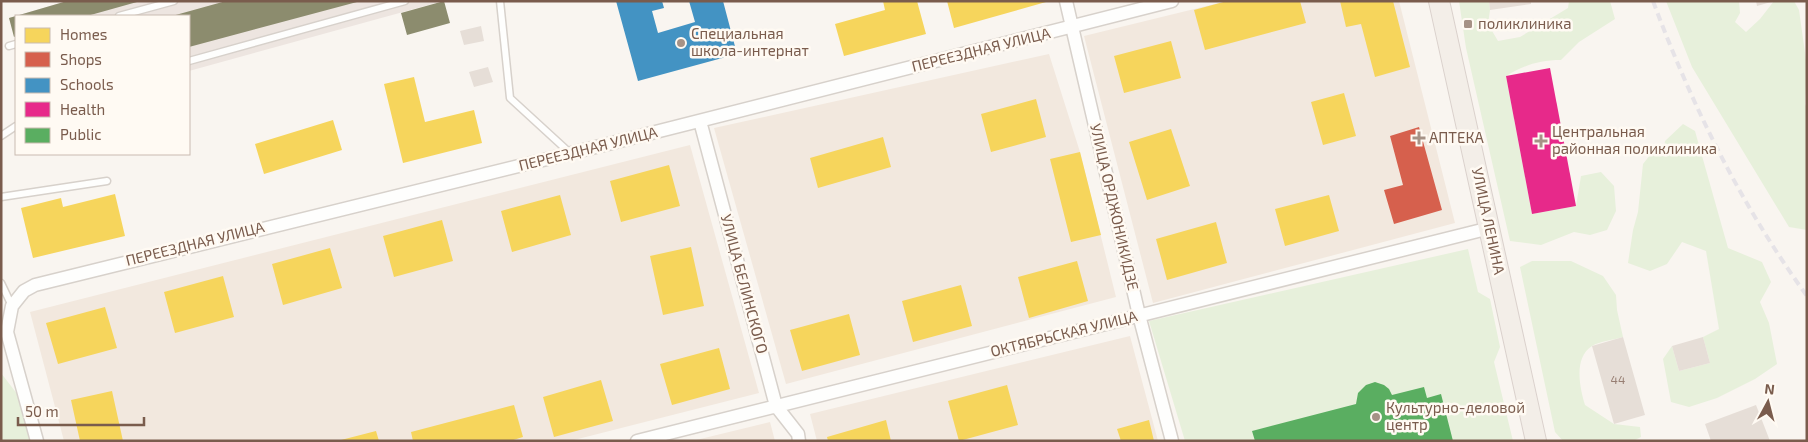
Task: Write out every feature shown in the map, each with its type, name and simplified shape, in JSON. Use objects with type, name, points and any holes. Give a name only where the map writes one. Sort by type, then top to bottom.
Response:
[{"type":"main road","name":"УЛИЦА ЛЕНИНА","points":[[1439,1],[1536,441]]},
{"type":"street","name":"УЛИЦА ОРДЖОНИКИДЗЕ","points":[[1066,1],[1139,315],[1172,441]]},
{"type":"street","name":"ПЕРЕЕЗДНАЯ УЛИЦА","points":[[12,306],[24,291],[45,281],[700,121],[1172,1]]},
{"type":"street","name":"УЛИЦА БЕЛИНСКОГО","points":[[700,121],[776,406],[798,434],[800,441]]},
{"type":"street","name":"ОКТЯБРЬСКАЯ УЛИЦА","points":[[637,441],[1490,228]]},
{"type":"street","points":[[12,306],[6,332],[37,441]]},
{"type":"lane","points":[[123,15],[174,1]]},
{"type":"lane","points":[[190,61],[405,1]]},
{"type":"lane","points":[[500,1],[510,98],[570,153]]},
{"type":"lane","points":[[1,136],[15,127]]},
{"type":"lane","points":[[1,197],[107,181]]},
{"type":"lane","points":[[1,282],[12,306]]},
{"type":"shaded area","points":[[67,1],[443,1],[190,71],[190,15],[19,15]]},
{"type":"shaded area","points":[[1227,1],[1399,1],[1455,223],[1153,303],[1084,36]]},
{"type":"shaded area","points":[[15,16],[15,37],[9,18]]},
{"type":"shaded area","points":[[1049,54],[1080,152],[1116,297],[786,384],[714,128]]},
{"type":"shaded area","points":[[690,145],[759,393],[570,441],[64,441],[30,312]]},
{"type":"shaded area","points":[[1130,336],[1158,441],[817,441],[810,414]]},
{"type":"shaded area","points":[[770,422],[775,441],[692,441]]},
{"type":"green space","points":[[1459,1],[1489,1],[1488,24],[1498,41],[1520,37],[1568,8],[1569,1],[1610,1],[1615,19],[1579,42],[1561,60],[1532,64],[1506,76],[1532,214],[1576,206],[1581,176],[1601,172],[1614,186],[1616,211],[1607,230],[1590,235],[1574,232],[1541,245],[1510,241],[1466,48]]},
{"type":"green space","points":[[1666,1],[1739,1],[1740,13],[1735,22],[1746,32],[1760,19],[1774,1],[1794,1],[1799,10],[1807,67],[1805,104],[1807,108],[1807,230],[1789,227],[1692,67]]},
{"type":"green space","points":[[1683,124],[1695,131],[1728,248],[1762,262],[1771,282],[1760,302],[1769,323],[1777,364],[1755,379],[1717,398],[1689,407],[1671,402],[1663,359],[1672,346],[1679,371],[1710,363],[1703,337],[1719,329],[1706,251],[1682,242],[1667,264],[1650,271],[1628,263],[1638,212],[1643,164],[1654,150],[1664,148],[1665,141]]},
{"type":"green space","points":[[1468,249],[1478,292],[1490,299],[1500,347],[1494,362],[1513,441],[1185,441],[1149,321]]},
{"type":"green space","points":[[1532,261],[1571,261],[1603,276],[1616,295],[1623,337],[1595,344],[1586,351],[1580,365],[1581,390],[1585,405],[1614,424],[1640,427],[1641,437],[1633,441],[1563,441],[1555,432],[1520,267]]},
{"type":"green space","points":[[1,373],[21,399],[30,441],[1,441]]},
{"type":"building: Homes","points":[[883,1],[917,1],[926,34],[844,56],[835,24],[885,10]]},
{"type":"building: Homes","points":[[947,1],[1046,1],[1046,2],[954,28]]},
{"type":"building: Homes","points":[[1227,1],[1300,1],[1306,23],[1205,50],[1194,10]]},
{"type":"building: Homes","points":[[1340,1],[1393,1],[1410,67],[1375,77],[1361,24],[1346,27]]},
{"type":"building: Homes","points":[[1171,41],[1181,78],[1124,93],[1114,56]]},
{"type":"building: Homes","points":[[414,77],[425,122],[474,110],[482,143],[403,163],[384,84]]},
{"type":"building: Homes","points":[[1344,93],[1356,136],[1323,145],[1311,102]]},
{"type":"building: Homes","points":[[1036,99],[1046,137],[991,152],[981,114]]},
{"type":"building: Homes","points":[[333,120],[342,150],[264,174],[255,144]]},
{"type":"building: Homes","points":[[1171,129],[1190,186],[1147,200],[1129,142]]},
{"type":"building: Homes","points":[[883,137],[891,167],[818,188],[810,158]]},
{"type":"building: Homes","points":[[1080,152],[1101,235],[1071,242],[1050,159]]},
{"type":"building: Homes","points":[[669,165],[680,206],[621,222],[610,181]]},
{"type":"building: Homes","points":[[115,194],[125,236],[33,258],[21,208],[61,198],[63,207]]},
{"type":"building: Homes","points":[[560,195],[571,235],[512,252],[501,211]]},
{"type":"building: Homes","points":[[1329,195],[1339,231],[1285,246],[1275,209]]},
{"type":"building: Homes","points":[[442,220],[453,261],[394,277],[383,236]]},
{"type":"building: Homes","points":[[1216,222],[1227,263],[1167,280],[1156,239]]},
{"type":"building: Homes","points":[[691,247],[704,306],[663,315],[650,256]]},
{"type":"building: Homes","points":[[330,248],[342,288],[283,305],[272,264]]},
{"type":"building: Homes","points":[[1077,261],[1088,301],[1029,318],[1018,277]]},
{"type":"building: Homes","points":[[223,276],[234,317],[175,333],[164,292]]},
{"type":"building: Homes","points":[[961,285],[972,326],[913,342],[902,301]]},
{"type":"building: Homes","points":[[105,307],[117,348],[58,364],[46,323]]},
{"type":"building: Homes","points":[[849,314],[860,355],[802,371],[790,330]]},
{"type":"building: Homes","points":[[719,348],[730,389],[672,405],[660,364]]},
{"type":"building: Homes","points":[[601,380],[613,421],[554,437],[543,397]]},
{"type":"building: Homes","points":[[1007,385],[1018,425],[959,441],[948,401]]},
{"type":"building: Homes","points":[[112,391],[123,441],[80,441],[71,400]]},
{"type":"building: Homes","points":[[514,405],[523,437],[510,441],[413,441],[411,432]]},
{"type":"building: Homes","points":[[886,420],[891,441],[828,441],[827,437]]},
{"type":"building: Homes","points":[[1149,420],[1154,441],[1121,441],[1117,429]]},
{"type":"building: Homes","points":[[376,431],[379,441],[341,441],[341,440]]},
{"type":"building: Shops","points":[[1419,127],[1442,210],[1394,224],[1384,190],[1403,185],[1390,136]]},
{"type":"building: Schools","name":"Специальная школа-интернат","points":[[616,1],[662,1],[664,8],[652,11],[658,33],[695,22],[689,1],[723,1],[737,54],[638,81]]},
{"type":"building: Health","name":"Центральная районная поликлиника","points":[[1550,68],[1576,206],[1532,214],[1506,76]]},
{"type":"building: Public","name":"Культурно-деловой центр","points":[[1375,382],[1384,385],[1392,395],[1424,387],[1427,398],[1441,394],[1453,441],[1255,441],[1252,431],[1356,404],[1358,393],[1366,385]]},
{"type":"building: Industry","points":[[67,1],[137,1],[91,15],[19,15]]},
{"type":"building: Industry","points":[[226,1],[357,1],[190,47],[190,15],[176,15]]},
{"type":"building: Industry","points":[[444,1],[450,23],[407,35],[401,13]]},
{"type":"building: Industry","points":[[15,16],[14,37],[9,18]]},
{"type":"building: Other","points":[[1489,1],[1531,1],[1531,4],[1490,10]]},
{"type":"building: Other","points":[[1756,1],[1771,1],[1771,2],[1757,6]]},
{"type":"building: Other","points":[[481,26],[484,41],[464,45],[460,31]]},
{"type":"building: Other","points":[[488,67],[493,82],[474,87],[469,72]]},
{"type":"building: Other","points":[[1623,337],[1645,415],[1614,424],[1592,346]]},
{"type":"building: Other","points":[[1703,337],[1710,363],[1679,371],[1672,346]]},
{"type":"building: Other","points":[[1756,405],[1770,441],[1711,441],[1705,424]]},
{"type":"railway","points":[[1653,1],[1684,79],[1720,154],[1783,262],[1807,296]]},
{"type":"place","name":"поликлиника","points":[[1468,24]]},
{"type":"place","name":"Специальная школа-интернат","points":[[681,43]]},
{"type":"place","name":"АПТЕКА","points":[[1419,138]]},
{"type":"place","name":"Центральная районная поликлиника","points":[[1541,141]]},
{"type":"place","name":"Культурно-деловой центр","points":[[1376,417]]}]
